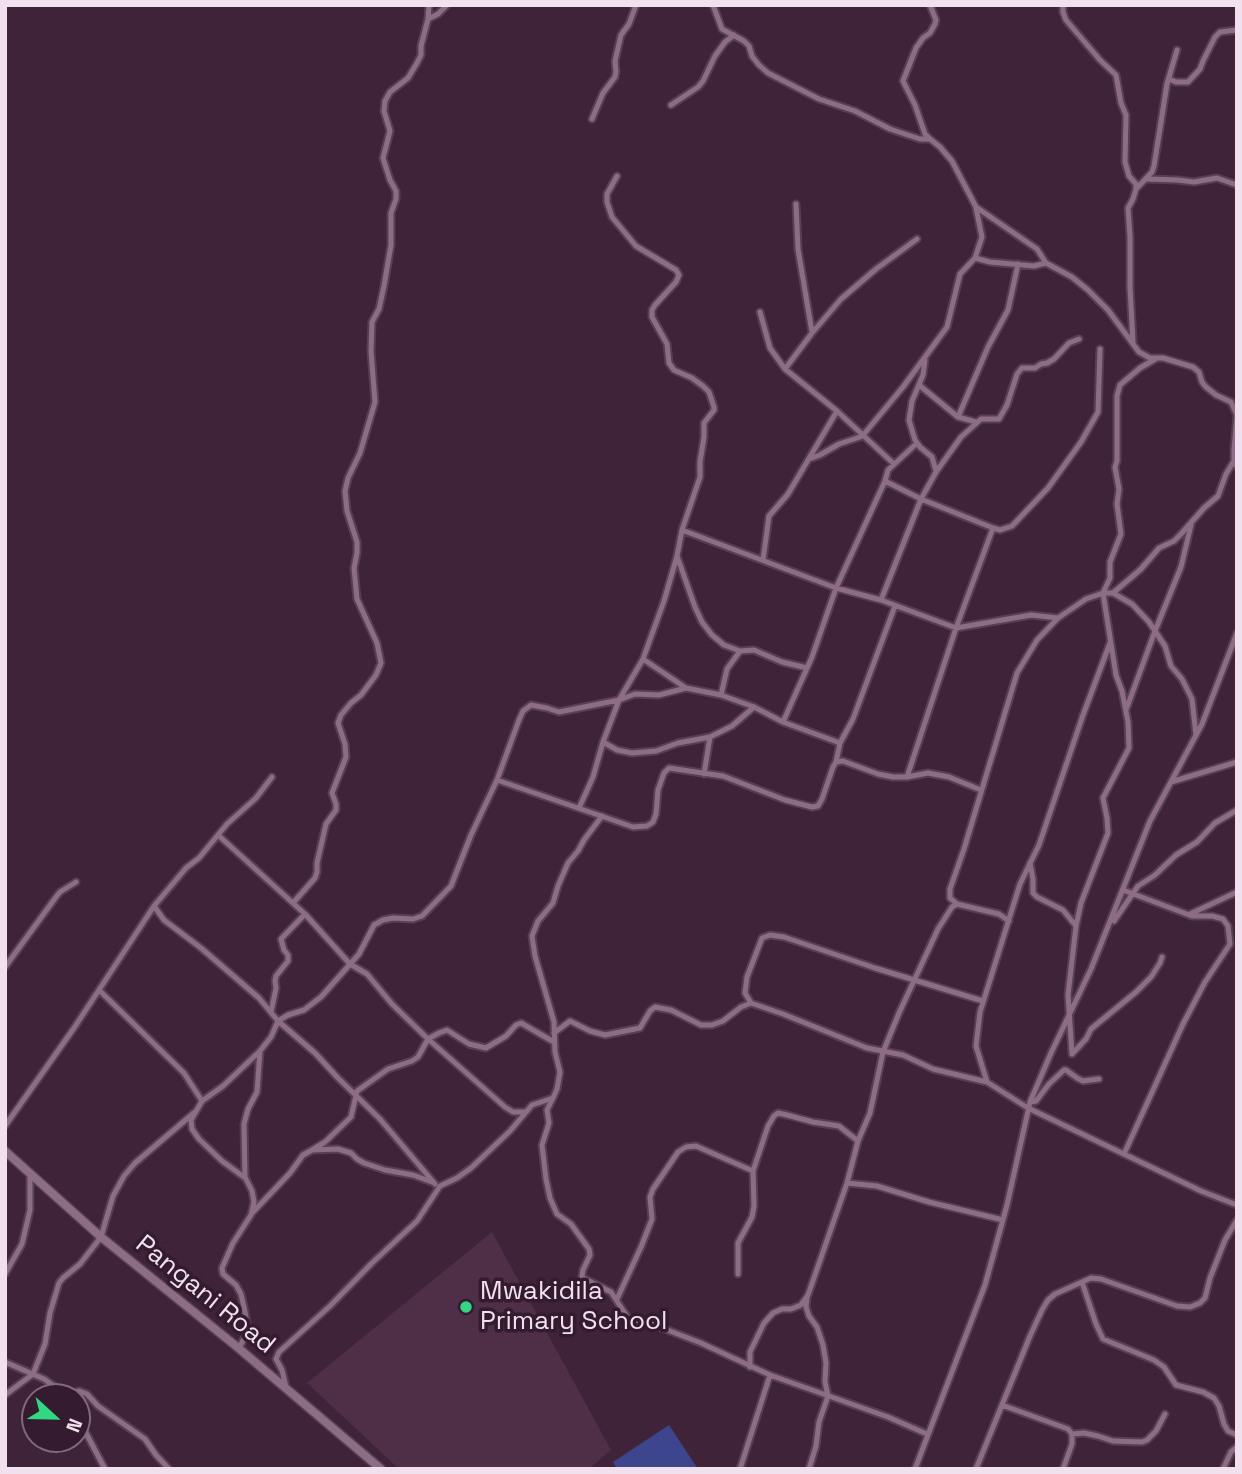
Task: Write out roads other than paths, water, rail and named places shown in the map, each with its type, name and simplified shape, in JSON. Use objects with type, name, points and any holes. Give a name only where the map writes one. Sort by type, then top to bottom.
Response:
[{"type":"main road","name":"Pangani Road","points":[[5,1151],[102,1237],[381,1469]]},
{"type":"street","points":[[293,903],[315,878],[326,824],[336,810],[337,804],[332,793],[346,757],[338,723],[341,715],[376,675],[381,663],[377,643],[357,599],[354,568],[357,542],[347,511],[345,491],[360,453],[375,401],[372,322],[379,309],[384,286],[391,245],[390,222],[396,198],[396,191],[383,158],[390,131],[384,111],[385,101],[390,92],[408,78],[421,55],[429,5]]},
{"type":"street","points":[[428,19],[438,15],[447,5]]},
{"type":"street","points":[[592,119],[603,93],[615,78],[615,61],[621,34],[629,24],[636,5]]},
{"type":"street","points":[[713,5],[722,29],[749,46],[752,56],[768,74],[819,99],[855,111],[890,130],[920,139],[930,139]]},
{"type":"street","points":[[809,459],[839,444],[860,438],[903,387],[947,327],[960,274],[975,258],[982,237],[976,208],[952,161],[925,134],[903,81],[916,48],[935,24],[930,5]]},
{"type":"street","points":[[1063,5],[1066,20],[1116,75],[1126,115],[1125,162],[1129,176],[1136,184],[1128,208],[1133,342]]},
{"type":"street","points":[[1169,79],[1188,82],[1200,69],[1215,37],[1220,32],[1237,30]]},
{"type":"street","points":[[671,105],[698,87],[715,56],[734,36]]},
{"type":"street","points":[[1136,189],[1152,172],[1157,156],[1164,103],[1177,50]]},
{"type":"street","points":[[579,808],[593,777],[619,700],[643,659],[700,477],[704,423],[715,407],[703,386],[674,370],[669,363],[667,344],[652,317],[652,310],[679,275],[676,270],[636,246],[612,218],[607,194],[617,176]]},
{"type":"street","points":[[1147,179],[1194,182],[1217,178],[1237,185]]},
{"type":"street","points":[[796,204],[798,249],[812,333]]},
{"type":"street","points":[[976,208],[1037,249],[1046,263],[1072,277],[1088,290],[1108,310],[1139,352],[1150,358],[1163,358],[1193,367],[1199,372],[1206,387],[1231,402],[1237,415],[1234,450],[1236,464],[1226,474],[1218,496],[1174,541],[1159,548],[1141,569],[1113,593]]},
{"type":"street","points":[[785,369],[841,299],[917,239]]},
{"type":"street","points":[[975,258],[1034,266],[1046,263]]},
{"type":"street","points":[[958,417],[988,347],[1008,310],[1018,264]]},
{"type":"street","points":[[760,312],[770,348],[785,369],[864,434],[894,464]]},
{"type":"street","points":[[881,600],[921,499],[961,437],[981,419],[999,419],[1022,368],[1035,368],[1047,363],[1079,339]]},
{"type":"street","points":[[885,481],[921,499],[993,528],[1000,530],[1012,526],[1048,488],[1082,442],[1098,412],[1100,349]]},
{"type":"street","points":[[926,356],[909,420],[917,443],[932,457],[936,472]]},
{"type":"street","points":[[1157,358],[1120,385],[1117,396],[1115,467],[1121,534],[1110,562],[1110,578],[1103,593],[1116,675],[1128,722],[1129,748],[1103,798],[1108,832],[1081,903],[1076,926],[1068,995],[1072,1054],[1091,1029],[1147,982],[1162,957]]},
{"type":"street","points":[[919,385],[958,417],[976,422]]},
{"type":"street","points":[[763,560],[769,516],[788,494],[837,411]]},
{"type":"street","points":[[783,722],[807,668],[836,588],[888,471],[917,443]]},
{"type":"street","points":[[1126,711],[1181,567],[1192,522]]},
{"type":"street","points":[[908,776],[956,628],[993,528]]},
{"type":"street","points":[[682,530],[836,588],[881,600],[956,628],[1031,615],[1058,618]]},
{"type":"street","points":[[677,556],[695,607],[712,635],[724,645],[740,651],[754,650],[782,662],[807,668]]},
{"type":"street","points":[[1009,921],[999,914],[957,904],[950,898],[950,889],[1017,673],[1037,640],[1058,618],[1086,599],[1103,593],[1113,593],[1132,604],[1165,646],[1171,666],[1182,679],[1192,699],[1196,736]]},
{"type":"street","points":[[497,780],[633,827],[648,827],[653,822],[658,790],[664,773],[669,768],[723,776],[785,800],[818,806],[836,761],[840,743],[853,719],[895,606]]},
{"type":"street","points":[[915,1469],[985,1285],[1015,1172],[1029,1105],[1091,969],[1150,821],[1202,724],[1237,634]]},
{"type":"street","points":[[987,1082],[976,1046],[983,1001],[1020,884],[1040,845],[1083,715],[1112,640]]},
{"type":"street","points":[[721,695],[727,669],[740,651]]},
{"type":"street","points":[[643,659],[686,688],[721,695],[840,743]]},
{"type":"street","points":[[245,1177],[222,1161],[199,1139],[192,1129],[191,1121],[195,1112],[202,1101],[223,1086],[260,1051],[271,1037],[278,1021],[304,1010],[321,998],[364,946],[374,925],[393,918],[413,919],[422,916],[451,886],[497,780],[523,711],[531,705],[559,712],[619,700],[635,694],[659,695],[686,688]]},
{"type":"street","points":[[603,742],[617,750],[632,753],[656,751],[678,743],[710,737],[732,726],[754,707]]},
{"type":"street","points":[[704,774],[710,737]]},
{"type":"street","points":[[836,761],[878,774],[908,776],[928,773],[948,777],[981,790]]},
{"type":"street","points":[[1171,782],[1237,762]]},
{"type":"street","points":[[5,1126],[154,906],[186,868],[200,858],[227,824],[256,798],[272,777]]},
{"type":"street","points":[[1107,931],[1138,886],[1155,875],[1176,855],[1197,842],[1214,823],[1237,810]]},
{"type":"street","points":[[602,816],[568,863],[553,903],[538,920],[532,936],[554,1022],[554,1042],[561,1072],[557,1089],[547,1110],[549,1123],[542,1145],[546,1179],[557,1214],[571,1224],[589,1249],[590,1255],[583,1270],[583,1278],[611,1292],[628,1318],[701,1343],[750,1367],[927,1434]]},
{"type":"street","points":[[218,835],[305,914],[350,964],[367,974],[392,1004],[428,1039],[505,1107],[513,1112],[525,1112]]},
{"type":"street","points":[[1030,863],[1033,893],[1063,909],[1076,926]]},
{"type":"street","points":[[5,967],[60,892],[76,882]]},
{"type":"street","points":[[1123,890],[1192,916],[1223,919],[1233,945],[1205,982],[1183,1024],[1124,1154]]},
{"type":"street","points":[[1190,914],[1237,892]]},
{"type":"street","points":[[809,1469],[819,1422],[828,1396],[823,1345],[806,1307],[808,1295],[870,1113],[883,1052],[938,929],[952,907],[957,904]]},
{"type":"street","points":[[154,906],[164,920],[223,967],[259,999],[278,1021],[315,1052],[380,1119],[438,1185]]},
{"type":"street","points":[[271,1012],[276,975],[288,961],[281,939],[305,914]]},
{"type":"street","points":[[983,1001],[770,935],[762,938],[747,977],[745,993],[751,1003],[867,1048],[903,1055],[933,1069],[987,1082],[1124,1154],[1200,1191],[1237,1205]]},
{"type":"street","points":[[99,990],[184,1073],[202,1101]]},
{"type":"street","points":[[554,1033],[570,1021],[605,1035],[640,1028],[655,1007],[671,1010],[701,1025],[712,1025],[751,1003]]},
{"type":"street","points":[[239,1349],[246,1335],[245,1312],[241,1294],[236,1285],[223,1274],[222,1268],[233,1243],[251,1215],[290,1174],[303,1155],[325,1142],[351,1117],[356,1091],[388,1069],[418,1057],[428,1039],[447,1030],[469,1044],[486,1048],[521,1023],[554,1042]]},
{"type":"street","points":[[251,1215],[254,1202],[245,1177],[244,1124],[257,1092],[260,1051]]},
{"type":"street","points":[[1029,1105],[1036,1101],[1064,1070],[1083,1081],[1099,1079]]},
{"type":"street","points":[[287,1389],[276,1359],[279,1352],[417,1222],[438,1185],[457,1178],[471,1168],[510,1132],[531,1105],[553,1098]]},
{"type":"street","points":[[5,1395],[33,1374],[45,1344],[59,1283],[80,1264],[102,1237],[113,1196],[124,1176],[135,1163],[195,1112]]},
{"type":"street","points":[[738,1274],[738,1243],[752,1217],[754,1206],[753,1171],[774,1116],[778,1113],[839,1126],[859,1141]]},
{"type":"street","points":[[617,1299],[652,1219],[650,1197],[653,1189],[678,1152],[686,1147],[696,1146],[753,1171]]},
{"type":"street","points":[[312,1150],[338,1149],[385,1171],[412,1175],[438,1185]]},
{"type":"street","points":[[5,1274],[22,1244],[30,1210],[30,1171]]},
{"type":"street","points":[[846,1183],[877,1186],[1003,1220]]},
{"type":"street","points":[[976,1469],[1042,1310],[1055,1294],[1091,1278],[1101,1279],[1177,1306],[1190,1307],[1200,1303],[1205,1298],[1225,1240],[1237,1220]]},
{"type":"street","points":[[1082,1282],[1103,1339],[1154,1360],[1164,1367],[1176,1385],[1203,1392],[1214,1398],[1228,1431],[1237,1436]]},
{"type":"street","points":[[750,1367],[750,1352],[764,1323],[782,1309],[801,1305],[808,1295]]},
{"type":"street","points":[[5,1362],[49,1383]]},
{"type":"street","points":[[740,1469],[771,1375]]},
{"type":"street","points":[[91,1398],[145,1439],[169,1469]]},
{"type":"street","points":[[1002,1405],[1068,1429],[1072,1434],[1072,1444],[1063,1469]]},
{"type":"street","points":[[1072,1434],[1084,1433],[1113,1441],[1142,1443],[1156,1431],[1165,1415]]},
{"type":"street","points":[[91,1442],[105,1469]]},
{"type":"street","points":[[1223,1469],[1231,1451],[1237,1447]]},
{"type":"place","name":"Mwakidila Primary School","points":[[466,1307]]}]
